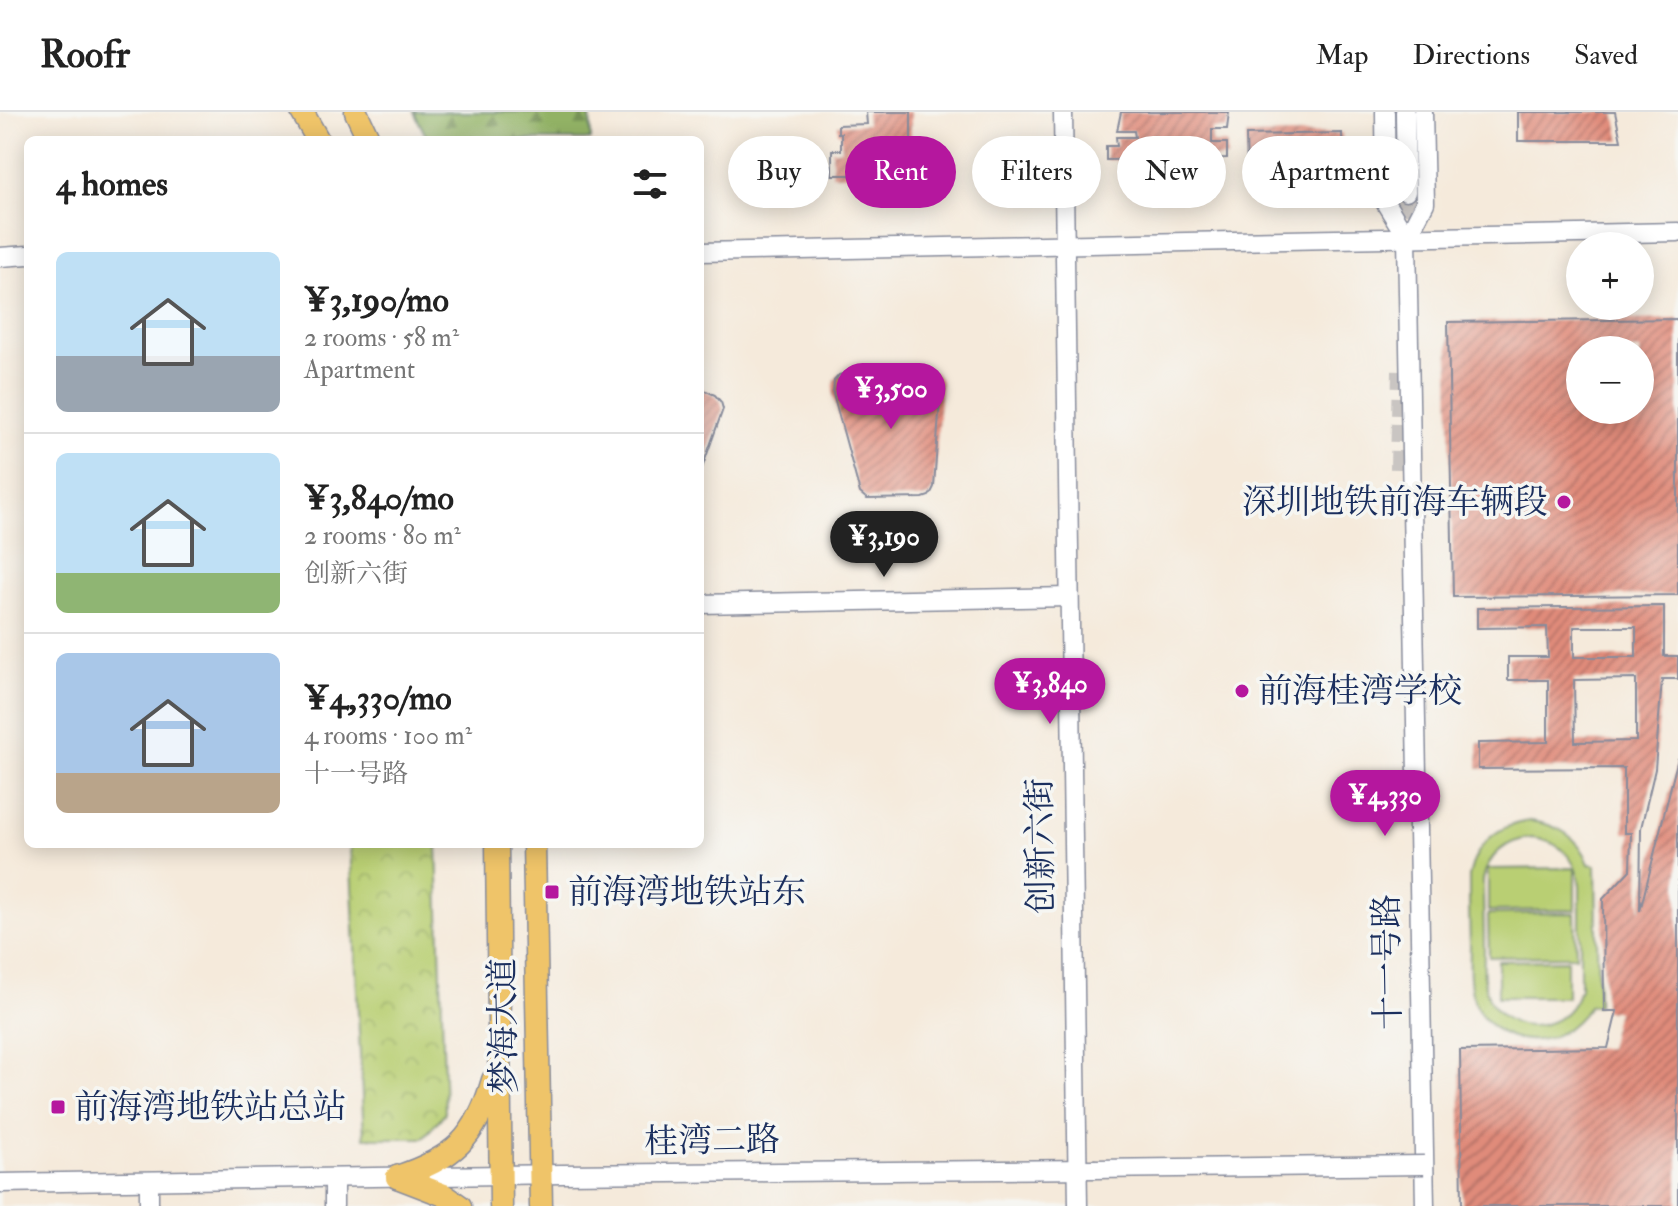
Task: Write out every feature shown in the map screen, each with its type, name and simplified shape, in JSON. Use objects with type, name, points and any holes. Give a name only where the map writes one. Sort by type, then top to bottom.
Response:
[{"type":"main road","points":[[302,112],[316,136]]},
{"type":"main road","points":[[356,112],[367,136]]},
{"type":"main road","name":"梦海大道","points":[[497,848],[501,1206]]},
{"type":"main road","name":"梦海大道","points":[[534,848],[541,1206]]},
{"type":"main road","points":[[397,1177],[442,1159],[465,1140],[487,1100],[499,1056]]},
{"type":"main road","points":[[397,1177],[444,1195],[460,1206]]},
{"type":"street","name":"创新六街","points":[[1063,112],[1069,597],[1086,1170],[1078,1206]]},
{"type":"street","points":[[1385,112],[1386,204],[1407,238]]},
{"type":"street","points":[[1405,112],[1405,136]]},
{"type":"street","name":"十一号路","points":[[1423,112],[1425,203],[1407,238],[1425,1206]]},
{"type":"street","points":[[704,252],[1678,232]]},
{"type":"street","points":[[0,257],[24,255]]},
{"type":"street","points":[[1399,469],[1413,1206]]},
{"type":"street","points":[[704,604],[1069,597]]},
{"type":"street","name":"桂湾二路","points":[[0,1183],[1424,1165]]},
{"type":"street","points":[[334,1178],[334,1206]]},
{"type":"street","points":[[149,1182],[149,1206]]},
{"type":"green space","points":[[414,112],[590,112],[591,136],[426,136]]},
{"type":"green space","points":[[1530,821],[1558,829],[1580,846],[1589,864],[1596,865],[1598,1005],[1589,1006],[1563,1032],[1538,1040],[1518,1039],[1492,1026],[1479,1011],[1470,981],[1469,876],[1472,865],[1490,838],[1518,823]],"holes":[[[1523,839],[1542,840],[1565,852],[1578,875],[1580,988],[1571,1007],[1561,1017],[1532,1026],[1516,1023],[1501,1015],[1487,993],[1484,983],[1483,880],[1489,863],[1500,850]]]},
{"type":"green space","points":[[350,848],[437,848],[445,1113],[423,1138],[364,1138]]},
{"type":"green space","points":[[1575,868],[1575,910],[1488,911],[1488,869]]},
{"type":"green space","points":[[1575,913],[1576,956],[1489,957],[1488,914]]},
{"type":"green space","points":[[1567,960],[1567,997],[1498,997],[1498,961]]},
{"type":"building","points":[[866,112],[911,112],[911,136],[845,136],[845,175],[832,175],[832,150],[841,150],[838,125],[867,124]]},
{"type":"building","points":[[1121,112],[1229,112],[1227,129],[1212,129],[1212,136],[1135,136],[1134,131],[1117,131]]},
{"type":"building","points":[[1518,112],[1615,112],[1621,141],[1518,141]]},
{"type":"building","points":[[1342,133],[1342,136],[1246,136]]},
{"type":"building","points":[[1106,146],[1117,146],[1117,160],[1106,160]]},
{"type":"building","name":"深圳地铁前海车辆段","points":[[1678,319],[1678,595],[1453,597],[1448,322]]},
{"type":"building","points":[[846,373],[935,373],[941,384],[934,487],[929,496],[923,498],[867,499],[860,493],[833,394],[834,381]]},
{"type":"building","points":[[704,390],[715,395],[723,409],[704,463]]},
{"type":"building","points":[[1664,606],[1664,656],[1678,656],[1678,679],[1662,679],[1655,769],[1641,828],[1640,911],[1678,758],[1678,1206],[1462,1206],[1460,1050],[1608,1048],[1617,1011],[1604,1011],[1603,899],[1630,870],[1631,833],[1624,833],[1624,768],[1478,769],[1478,743],[1548,742],[1548,680],[1508,680],[1508,657],[1548,657],[1547,627],[1477,628],[1477,608]],"holes":[[[1574,627],[1636,627],[1636,657],[1574,657]],[[1636,679],[1636,741],[1575,742],[1574,680]]]},
{"type":"tunnel","points":[[1405,241],[1406,208]]},
{"type":"tunnel","points":[[1399,469],[1401,371]]},
{"type":"place","name":"深圳地铁前海车辆段","points":[[1564,502]]},
{"type":"place","name":"前海桂湾学校","points":[[1242,691]]},
{"type":"place","name":"前海湾地铁站东","points":[[552,892]]},
{"type":"place","name":"前海湾地铁站总站","points":[[58,1107]]}]
